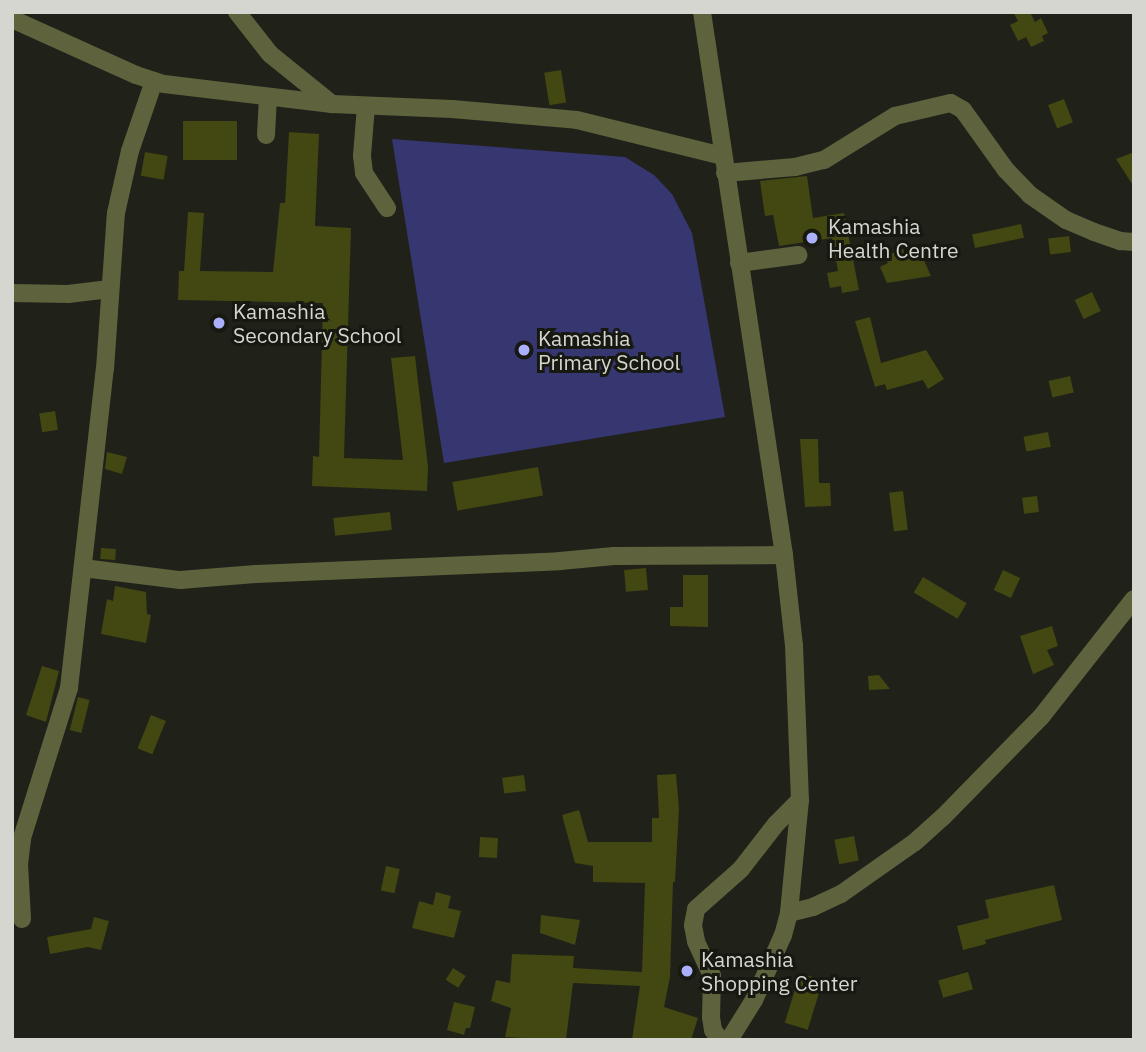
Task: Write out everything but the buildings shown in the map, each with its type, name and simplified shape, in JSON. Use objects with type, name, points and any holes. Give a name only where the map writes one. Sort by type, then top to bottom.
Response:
[{"type":"street","points":[[237,12],[270,54],[332,104]]},
{"type":"street","points":[[702,12],[783,555],[794,645],[800,800],[789,913],[766,977],[729,1040]]},
{"type":"street","points":[[12,19],[154,80],[268,98],[577,120],[724,165],[794,167],[824,160],[895,116],[951,103],[963,110],[1006,170],[1030,195],[1066,220],[1120,241],[1134,242]]},
{"type":"street","points":[[22,919],[19,864],[22,838],[69,688],[105,369],[118,204],[130,152],[154,80]]},
{"type":"street","points":[[266,135],[268,98]]},
{"type":"street","points":[[366,106],[362,156],[364,173],[387,208]]},
{"type":"street","points":[[739,263],[798,254]]},
{"type":"street","points":[[12,293],[68,294],[110,289]]},
{"type":"street","points":[[83,568],[180,580],[614,556],[783,555]]},
{"type":"street","points":[[789,913],[813,907],[841,894],[875,873],[934,825],[1041,717],[1134,599]]},
{"type":"street","points":[[720,1040],[713,1030],[711,1017],[712,976],[696,941],[693,925],[696,909],[741,869],[776,824],[800,800]]},
{"type":"shaded area","points":[[392,139],[625,157],[654,175],[672,194],[692,233],[725,417],[444,463]]},
{"type":"place","name":"Kamashia Health Centre","points":[[812,238]]},
{"type":"place","name":"Kamashia Secondary School","points":[[219,323]]},
{"type":"place","name":"Kamashia Primary School","points":[[524,350]]},
{"type":"place","name":"Kamashia Shopping Center","points":[[687,971]]}]
